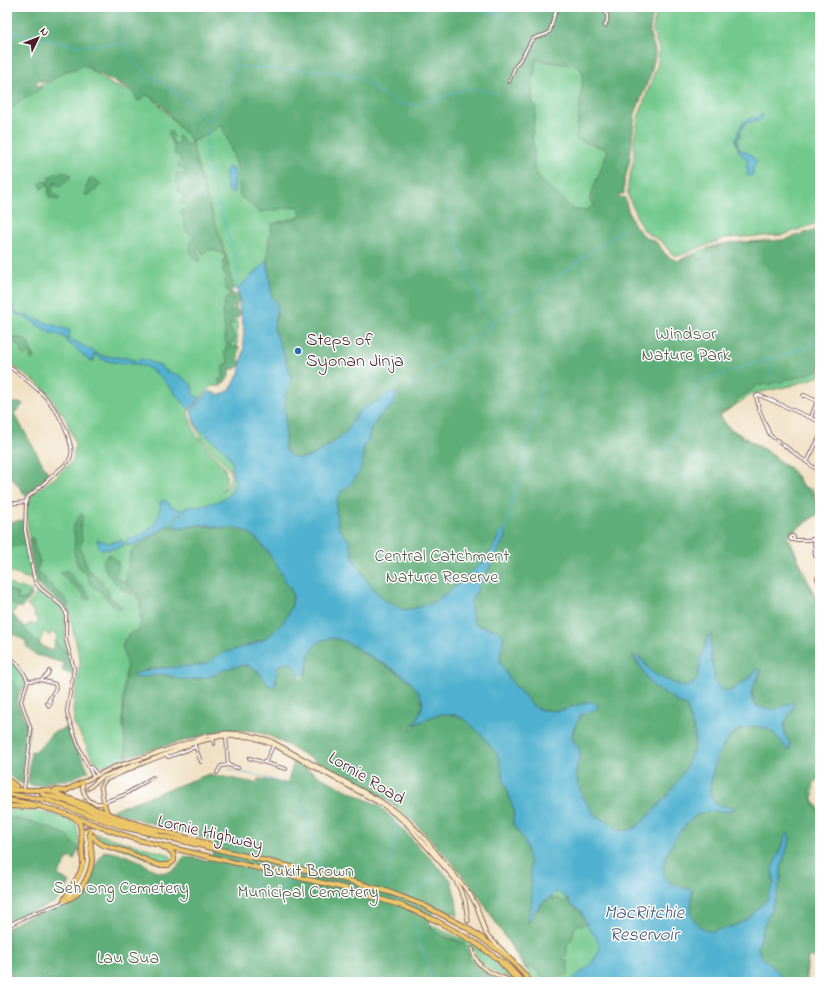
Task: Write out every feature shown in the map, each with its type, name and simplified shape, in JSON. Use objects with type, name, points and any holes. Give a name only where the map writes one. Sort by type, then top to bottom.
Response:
[{"type":"highway","points":[[7,779],[15,788]]},
{"type":"highway","points":[[7,784],[24,790],[64,791],[83,782]]},
{"type":"highway","points":[[7,790],[15,788]]},
{"type":"highway","points":[[47,790],[152,829],[205,843],[215,849]]},
{"type":"highway","name":"Lornie Highway","points":[[7,794],[35,797],[57,802],[123,827],[371,886],[406,898],[440,913],[466,927],[490,943],[512,961],[531,982]]},
{"type":"highway","points":[[42,794],[63,800],[111,819],[168,838]]},
{"type":"highway","points":[[7,800],[46,807]]},
{"type":"highway","points":[[98,810],[102,809],[104,804]]},
{"type":"highway","points":[[104,804],[107,813]]},
{"type":"highway","points":[[7,806],[46,807]]},
{"type":"highway","name":"Lornie Highway","points":[[46,807],[126,836],[368,894],[403,906],[437,921],[474,942],[497,958],[519,980]]},
{"type":"highway","points":[[65,900],[80,873],[83,864],[81,830],[75,817]]},
{"type":"highway","points":[[88,831],[96,828],[102,828]]},
{"type":"highway","points":[[65,900],[72,898],[77,893],[90,871],[92,859],[88,831]]},
{"type":"highway","points":[[88,831],[103,845],[165,866],[171,864],[174,859],[173,853],[156,844]]},
{"type":"highway","points":[[7,976],[9,982]]},
{"type":"highway","points":[[519,980],[524,982]]},
{"type":"street","points":[[508,82],[515,67],[531,41],[534,38],[547,34],[550,31],[558,7]]},
{"type":"street","points":[[599,7],[605,10],[607,16],[605,26]]},
{"type":"street","points":[[7,365],[38,389],[50,401],[62,421],[71,447],[71,455],[68,462],[27,498],[25,530],[36,582],[40,589],[62,606],[66,614],[66,640],[74,668],[67,711],[68,717],[80,747],[95,775]]},
{"type":"street","points":[[820,422],[759,395],[756,396],[759,409],[770,435],[820,472]]},
{"type":"street","points":[[803,396],[804,395],[817,401],[811,417]]},
{"type":"street","points":[[807,462],[820,436]]},
{"type":"street","points":[[7,504],[26,502]]},
{"type":"street","points":[[794,540],[820,538]]},
{"type":"street","points":[[814,539],[815,556]]},
{"type":"street","points":[[820,576],[817,578],[820,587]]},
{"type":"street","points":[[7,656],[20,668],[28,681]]},
{"type":"street","points":[[41,680],[48,674],[49,671]]},
{"type":"street","points":[[28,681],[41,680],[53,683],[56,686],[56,690],[49,698]]},
{"type":"street","points":[[24,790],[31,730],[21,702],[28,681]]},
{"type":"street","points":[[226,734],[228,765]]},
{"type":"street","name":"Lornie Road","points":[[148,761],[166,752],[201,739],[226,734],[245,734],[258,736],[356,788],[390,807],[407,820],[423,837],[470,894],[477,907],[486,934],[512,961]]},
{"type":"street","points":[[212,736],[214,744]]},
{"type":"street","name":"Lornie Road","points":[[83,782],[95,775],[122,764],[188,747],[194,745],[201,739]]},
{"type":"street","points":[[265,763],[274,744]]},
{"type":"street","points":[[194,745],[201,762]]},
{"type":"street","points":[[249,758],[286,769]]},
{"type":"street","points":[[140,759],[98,778],[89,787],[105,776],[148,761]]},
{"type":"street","points":[[104,804],[101,786],[105,780],[148,761]]},
{"type":"street","points":[[217,774],[220,767],[228,765],[238,768]]},
{"type":"street","points":[[83,782],[83,789],[88,800],[104,804],[124,795],[153,777]]},
{"type":"street","name":"Lornie Road","points":[[356,788],[383,805],[406,823],[451,875],[458,884],[463,895],[468,921]]},
{"type":"street","points":[[97,803],[102,800],[102,796]]},
{"type":"street","points":[[7,926],[65,900]]},
{"type":"street","points":[[472,949],[476,960],[483,968],[512,982]]},
{"type":"green space","name":"Central Catchment Nature Reserve","points":[[7,7],[651,7],[597,298],[604,304],[687,256],[717,245],[784,240],[820,228],[820,376],[790,386],[752,394],[720,415],[728,427],[773,455],[797,476],[803,486],[814,491],[814,496],[820,508],[820,513],[784,537],[790,540],[820,607],[820,778],[814,784],[813,799],[820,810],[820,938],[810,941],[806,978],[810,982],[534,982],[480,898],[454,865],[413,821],[379,795],[272,737],[255,731],[221,730],[126,757],[98,768],[74,723],[73,709],[80,660],[68,609],[37,585],[30,549],[26,506],[34,492],[55,478],[73,460],[75,443],[67,421],[61,411],[59,412],[54,401],[37,383],[7,362],[7,113],[18,101],[53,77]],"holes":[[[134,63],[191,136],[192,143],[191,140],[151,96],[114,86],[87,67]],[[222,247],[226,255],[233,287],[236,290],[239,287],[247,344],[237,384],[224,397],[193,421],[201,439],[228,467],[231,477],[227,488],[221,491],[225,488],[227,481],[225,468],[196,435],[188,414],[209,389],[213,386],[221,386],[232,368],[237,347],[237,319],[235,304],[230,291],[228,269]],[[130,559],[145,615],[139,637],[129,634],[139,630],[141,620],[140,601],[126,581]],[[127,668],[126,749],[123,719],[125,678]]]},
{"type":"green space","name":"Central Catchment Nature Reserve","points":[[7,7],[654,7],[650,35],[655,49],[655,57],[650,76],[635,114],[630,159],[624,183],[624,194],[619,194],[619,197],[625,198],[631,218],[639,230],[645,237],[656,242],[667,255],[679,261],[697,255],[698,259],[701,259],[708,254],[708,249],[728,243],[784,240],[820,228],[820,370],[779,383],[778,381],[770,385],[763,384],[761,386],[757,384],[753,389],[735,401],[737,404],[720,415],[720,411],[716,413],[728,429],[776,457],[775,460],[785,467],[789,467],[802,487],[813,494],[820,510],[787,537],[801,567],[800,574],[805,578],[820,610],[820,776],[815,780],[810,790],[812,798],[820,813],[820,966],[814,965],[816,958],[808,956],[804,976],[810,982],[783,982],[779,973],[762,957],[758,947],[763,928],[776,898],[781,877],[781,867],[790,840],[787,834],[772,875],[774,884],[766,901],[746,920],[735,926],[710,932],[702,929],[693,919],[691,913],[692,890],[670,883],[665,877],[663,870],[667,853],[672,843],[691,819],[706,811],[720,812],[733,810],[733,807],[719,805],[713,801],[710,790],[712,774],[717,759],[725,744],[732,735],[743,728],[751,726],[764,727],[774,733],[789,750],[790,743],[784,729],[786,721],[794,707],[793,702],[774,710],[764,709],[754,703],[752,690],[761,672],[758,669],[743,683],[733,689],[726,691],[721,688],[714,680],[715,675],[711,659],[711,634],[709,635],[701,658],[697,680],[694,683],[684,687],[662,678],[649,670],[643,660],[632,657],[641,667],[649,682],[675,699],[677,703],[687,706],[695,737],[693,752],[684,772],[672,790],[645,820],[638,825],[627,831],[621,831],[599,817],[586,802],[578,784],[576,771],[580,753],[572,736],[576,723],[591,701],[559,711],[541,710],[532,705],[510,680],[500,662],[504,637],[499,631],[474,624],[470,604],[506,538],[501,530],[494,546],[483,562],[453,588],[432,603],[403,610],[383,599],[369,584],[354,559],[349,541],[338,527],[336,511],[337,500],[342,491],[349,486],[363,461],[363,448],[368,440],[371,429],[381,414],[392,407],[394,400],[399,395],[389,393],[379,401],[360,411],[344,434],[311,456],[297,458],[285,450],[285,395],[292,378],[274,328],[274,322],[277,316],[272,298],[267,261],[272,224],[302,216],[298,206],[260,212],[240,196],[237,166],[222,125],[197,140],[192,140],[180,129],[164,108],[152,97],[145,95],[140,101],[138,101],[133,91],[93,71],[88,66],[83,65],[77,69],[66,71],[50,82],[41,81],[36,83],[36,85],[42,88],[18,102],[7,114]],"holes":[[[536,60],[579,67],[583,73],[576,139],[608,150],[589,200],[595,205],[587,210],[574,210],[540,179],[534,169],[534,148],[532,139],[536,106],[533,103],[532,90]]]},
{"type":"green space","points":[[657,7],[820,7],[820,222],[783,235],[726,238],[678,256],[672,254],[661,241],[648,234],[641,226],[628,195],[628,184],[634,159],[634,141],[639,115],[658,63],[659,50],[653,29]]},
{"type":"green space","points":[[171,131],[174,137],[172,139],[173,142],[177,144],[179,142],[178,137],[180,136],[185,144],[191,144],[192,140],[201,177],[224,250],[229,268],[233,287],[231,291],[234,295],[238,294],[239,302],[236,302],[237,306],[233,306],[230,309],[231,311],[236,309],[239,311],[239,316],[232,318],[234,322],[233,324],[229,325],[235,339],[230,343],[230,345],[233,348],[239,347],[238,360],[240,361],[240,365],[235,369],[231,368],[227,379],[221,385],[218,380],[224,377],[222,371],[224,364],[225,363],[228,365],[229,363],[224,353],[227,345],[225,340],[223,308],[226,297],[233,300],[225,287],[225,281],[227,278],[222,270],[225,255],[214,250],[208,250],[205,253],[202,253],[200,248],[197,247],[198,255],[201,258],[199,261],[191,255],[190,248],[194,236],[186,231],[181,211],[187,208],[187,205],[181,203],[183,193],[178,191],[176,175],[177,173],[185,174],[186,170],[177,166],[181,162],[179,156],[175,155],[174,147],[168,134]]},
{"type":"green space","points":[[56,173],[68,173],[71,176],[60,187],[57,186],[55,181],[52,190],[56,196],[60,197],[58,200],[49,196],[48,184],[41,189],[40,184],[45,181],[48,183],[49,178]]},
{"type":"green space","points":[[93,178],[101,184],[94,192],[86,196],[85,193],[89,179]]},
{"type":"green space","points":[[14,337],[21,338],[28,342],[34,358],[32,360],[28,352],[24,356],[20,352],[21,349],[14,341]]},
{"type":"green space","points":[[7,403],[22,403],[23,405],[14,413],[49,475],[26,496],[11,477],[7,480]]},
{"type":"green space","points":[[81,514],[83,518],[81,523],[82,542],[80,547],[87,569],[100,579],[108,590],[109,596],[122,607],[121,609],[115,608],[99,590],[90,584],[88,577],[77,564],[74,552],[75,538],[73,528]]},
{"type":"green space","points":[[23,520],[27,545],[13,546],[7,553],[7,523]]},
{"type":"green space","points":[[196,525],[236,528],[250,533],[265,548],[278,567],[292,594],[291,607],[284,621],[274,632],[268,637],[253,644],[220,655],[211,661],[197,666],[153,669],[132,675],[143,677],[165,674],[179,679],[196,679],[209,677],[231,667],[244,665],[260,674],[269,686],[276,684],[278,666],[285,663],[291,663],[297,671],[299,681],[302,681],[307,671],[310,652],[313,647],[318,642],[331,638],[347,642],[408,680],[415,687],[422,702],[414,725],[430,717],[443,714],[456,715],[466,720],[480,733],[497,754],[514,811],[513,824],[524,839],[528,852],[532,879],[532,902],[528,923],[536,910],[549,898],[557,898],[563,902],[567,899],[571,905],[580,911],[586,922],[582,926],[579,924],[576,926],[572,939],[567,945],[567,954],[563,958],[564,960],[567,960],[569,973],[564,976],[558,976],[556,982],[546,982],[534,968],[530,967],[526,969],[480,898],[454,865],[413,821],[379,795],[272,737],[255,731],[222,730],[126,757],[123,719],[124,683],[127,667],[122,644],[129,634],[139,630],[141,619],[140,601],[133,590],[132,595],[123,590],[110,577],[106,572],[102,561],[109,554],[115,559],[119,566],[115,576],[119,580],[124,581],[130,587],[126,581],[130,554],[134,548],[140,545],[144,540],[168,526],[181,529]],"holes":[[[413,723],[416,727],[414,730],[411,730]]]},
{"type":"green space","points":[[32,537],[40,562],[37,570],[38,573],[44,577],[48,584],[52,585],[66,600],[69,606],[68,607],[39,583],[35,575],[30,549],[30,539]]},
{"type":"green space","points":[[27,545],[33,580],[7,571],[7,553],[13,546]]},
{"type":"green space","points":[[67,570],[78,585],[81,584],[90,599],[86,599],[79,589],[75,588],[62,575],[61,572]]},
{"type":"green space","points":[[7,582],[17,588],[20,587],[32,591],[31,594],[28,594],[27,598],[22,600],[17,599],[18,594],[7,589]]},
{"type":"green space","points":[[7,589],[19,594],[17,599],[22,600],[27,598],[28,594],[33,596],[21,608],[7,601]]},
{"type":"green space","points":[[38,589],[62,607],[65,614],[65,640],[69,655],[55,642],[57,637],[53,631],[49,636],[44,631],[39,644],[7,611],[7,601],[18,606],[12,614],[25,627],[28,624],[36,624],[38,622],[33,610],[27,606],[35,597]]},
{"type":"green space","points":[[7,611],[39,644],[52,651],[55,642],[71,660],[73,675],[62,671],[64,663],[36,655],[26,646],[26,641],[13,634],[9,641],[7,641]]},
{"type":"green space","points":[[7,659],[16,666],[26,683],[24,688],[20,690],[7,674]]},
{"type":"green space","points":[[7,674],[20,690],[17,703],[29,729],[24,758],[23,784],[7,774]]},
{"type":"green space","points":[[67,727],[89,771],[69,780],[59,780],[35,786],[28,784],[31,751],[33,752],[40,748],[52,733]]},
{"type":"green space","name":"Bukit Brown Municipal Cemetery","points":[[294,761],[322,778],[380,806],[451,880],[456,899],[458,916],[437,906],[429,923],[431,928],[449,939],[464,943],[469,958],[473,964],[482,972],[502,982],[13,982],[7,965],[7,928],[25,918],[73,901],[82,891],[104,851],[131,858],[153,869],[163,872],[168,872],[175,869],[185,856],[211,860],[215,842],[110,811],[209,774],[256,783],[259,779],[284,783],[288,782]]},
{"type":"green space","points":[[7,809],[42,812],[60,817],[76,824],[81,852],[71,841],[36,823],[7,817]]},
{"type":"green space","name":"Seh Ong Cemetery","points":[[7,817],[36,823],[68,835],[71,841],[79,848],[74,860],[69,857],[58,875],[70,882],[63,895],[56,902],[7,923]]},
{"type":"green space","points":[[93,833],[168,854],[171,857],[171,860],[166,864],[156,862],[105,842]]},
{"type":"green space","points":[[429,923],[442,931],[466,940],[478,947],[501,965],[517,982],[485,966],[477,956],[474,949],[471,949],[475,961],[479,966],[488,973],[505,982],[493,979],[482,973],[474,965],[468,955],[464,943],[436,933]]},
{"type":"water","points":[[760,115],[763,115],[763,117],[759,121],[744,124],[740,131],[740,136],[737,139],[738,148],[750,154],[757,162],[753,168],[753,175],[749,176],[746,174],[748,171],[747,166],[745,165],[749,161],[746,161],[742,156],[737,147],[735,139],[738,136],[738,131],[742,123],[751,118],[757,118]]},
{"type":"water","points":[[227,167],[231,169],[233,168],[235,173],[234,192],[231,193],[227,189]]},
{"type":"water","name":"MacRitchie Reservoir","points":[[267,261],[272,298],[277,303],[274,328],[292,378],[285,395],[285,450],[291,456],[298,458],[314,454],[330,445],[343,435],[357,414],[363,408],[379,401],[391,391],[399,395],[394,400],[392,407],[381,414],[371,429],[368,440],[363,448],[363,461],[359,473],[349,486],[342,491],[337,500],[336,511],[338,527],[349,541],[354,559],[369,584],[383,599],[403,610],[432,603],[453,588],[483,562],[494,546],[501,530],[505,528],[506,537],[470,604],[474,624],[499,631],[504,637],[500,662],[510,680],[532,705],[541,710],[559,711],[591,701],[599,706],[592,712],[581,714],[572,736],[573,741],[580,751],[576,777],[580,790],[594,814],[619,830],[622,831],[633,829],[658,806],[672,790],[684,771],[693,752],[695,737],[687,706],[677,703],[675,699],[649,682],[641,667],[632,655],[643,660],[649,670],[662,678],[684,687],[694,683],[697,680],[701,658],[709,635],[711,634],[711,659],[715,675],[714,680],[721,688],[726,691],[733,689],[743,683],[758,669],[761,671],[752,692],[755,705],[772,710],[794,702],[794,707],[784,724],[785,735],[790,743],[788,751],[774,733],[764,727],[751,726],[742,728],[735,732],[726,742],[714,767],[710,790],[711,796],[715,803],[736,808],[727,811],[702,813],[691,819],[672,843],[664,862],[663,870],[665,877],[670,883],[692,890],[691,913],[693,919],[702,929],[710,932],[735,926],[746,920],[766,901],[774,883],[772,869],[787,834],[789,833],[790,840],[781,867],[781,877],[776,898],[763,928],[758,947],[762,957],[779,973],[783,982],[569,982],[589,966],[597,955],[600,947],[595,936],[587,926],[581,911],[571,905],[569,900],[558,892],[540,905],[527,923],[532,902],[530,864],[524,840],[513,824],[514,811],[497,754],[480,733],[466,720],[456,715],[443,714],[430,717],[414,725],[421,710],[422,700],[413,685],[399,673],[348,643],[334,638],[321,641],[310,653],[306,673],[298,675],[291,663],[285,663],[278,666],[275,686],[269,686],[257,670],[246,665],[224,669],[217,674],[204,678],[183,680],[164,674],[137,678],[132,676],[152,669],[203,665],[221,654],[249,646],[269,636],[283,622],[292,604],[292,592],[270,554],[259,541],[244,530],[205,525],[185,528],[173,526],[185,508],[221,500],[232,490],[234,482],[232,469],[233,465],[228,455],[223,449],[203,433],[193,420],[191,411],[209,391],[222,394],[230,390],[232,387],[239,373],[244,347],[244,329],[239,306],[240,296],[236,290]]},
{"type":"water","points":[[10,302],[13,305],[14,310],[18,313],[69,330],[70,332],[68,338],[95,352],[94,361],[88,360],[66,341],[67,339],[57,334],[52,334],[26,318],[11,312],[7,313],[7,303]]},
{"type":"water","points":[[97,353],[104,356],[126,358],[137,361],[143,359],[157,364],[164,370],[180,376],[191,384],[193,394],[200,398],[190,410],[153,371],[140,365],[106,361],[96,355]]},
{"type":"water","points":[[164,500],[173,507],[181,510],[171,523],[145,540],[127,546],[125,543],[127,540],[142,534],[153,525],[158,517],[160,502]]},
{"type":"water","points":[[97,539],[109,543],[122,540],[124,545],[113,549],[101,549]]},
{"type":"waterway","points":[[119,7],[123,43],[139,67],[178,94],[209,121]]},
{"type":"waterway","points":[[237,289],[237,266],[232,245],[217,201],[206,156],[209,122],[235,67],[244,26],[256,7]]},
{"type":"waterway","points":[[253,13],[322,11],[346,7]]},
{"type":"waterway","points":[[459,7],[507,16]]},
{"type":"waterway","points":[[7,30],[27,36],[81,46],[123,43]]},
{"type":"waterway","points":[[235,67],[325,71],[358,77],[396,103],[417,105],[469,88],[496,93]]},
{"type":"waterway","points":[[449,206],[453,233],[490,325]]},
{"type":"waterway","points":[[399,395],[490,326],[626,227]]},
{"type":"waterway","points":[[30,317],[36,320],[36,322]]},
{"type":"waterway","points":[[665,453],[700,381],[804,348],[820,339]]},
{"type":"waterway","points":[[771,359],[771,376]]},
{"type":"waterway","points":[[505,530],[543,381]]},
{"type":"waterway","points":[[229,769],[264,777],[281,783],[296,792],[305,816],[320,869]]},
{"type":"waterway","points":[[390,864],[395,833],[395,821],[393,815]]},
{"type":"waterway","points":[[224,827],[237,853]]},
{"type":"waterway","points":[[238,856],[241,862]]},
{"type":"waterway","points":[[244,866],[252,882],[260,889],[276,889],[298,880]]},
{"type":"waterway","points":[[317,871],[320,869],[340,877]]},
{"type":"waterway","points":[[385,888],[389,871]]},
{"type":"waterway","points":[[416,891],[439,873]]},
{"type":"waterway","points":[[304,877],[311,874]]},
{"type":"waterway","points":[[387,893],[400,903]]},
{"type":"waterway","points":[[409,898],[414,893]]},
{"type":"waterway","points":[[414,922],[432,982]]},
{"type":"waterway","points":[[150,939],[173,982]]},
{"type":"waterway","points":[[19,980],[46,981]]},
{"type":"tunnel","points":[[16,786],[27,791],[42,794]]},
{"type":"tunnel","points":[[83,805],[88,787]]},
{"type":"tunnel","points":[[83,813],[85,831]]},
{"type":"tunnel","points":[[85,816],[88,829]]},
{"type":"tunnel","points":[[468,921],[472,949]]},
{"type":"place","name":"Steps of Syonan Jinja","points":[[298,351]]},
{"type":"park label","name":"Windsor Nature Park","points":[[686,345]]},
{"type":"park label","name":"Lau Sua","points":[[128,959]]}]
